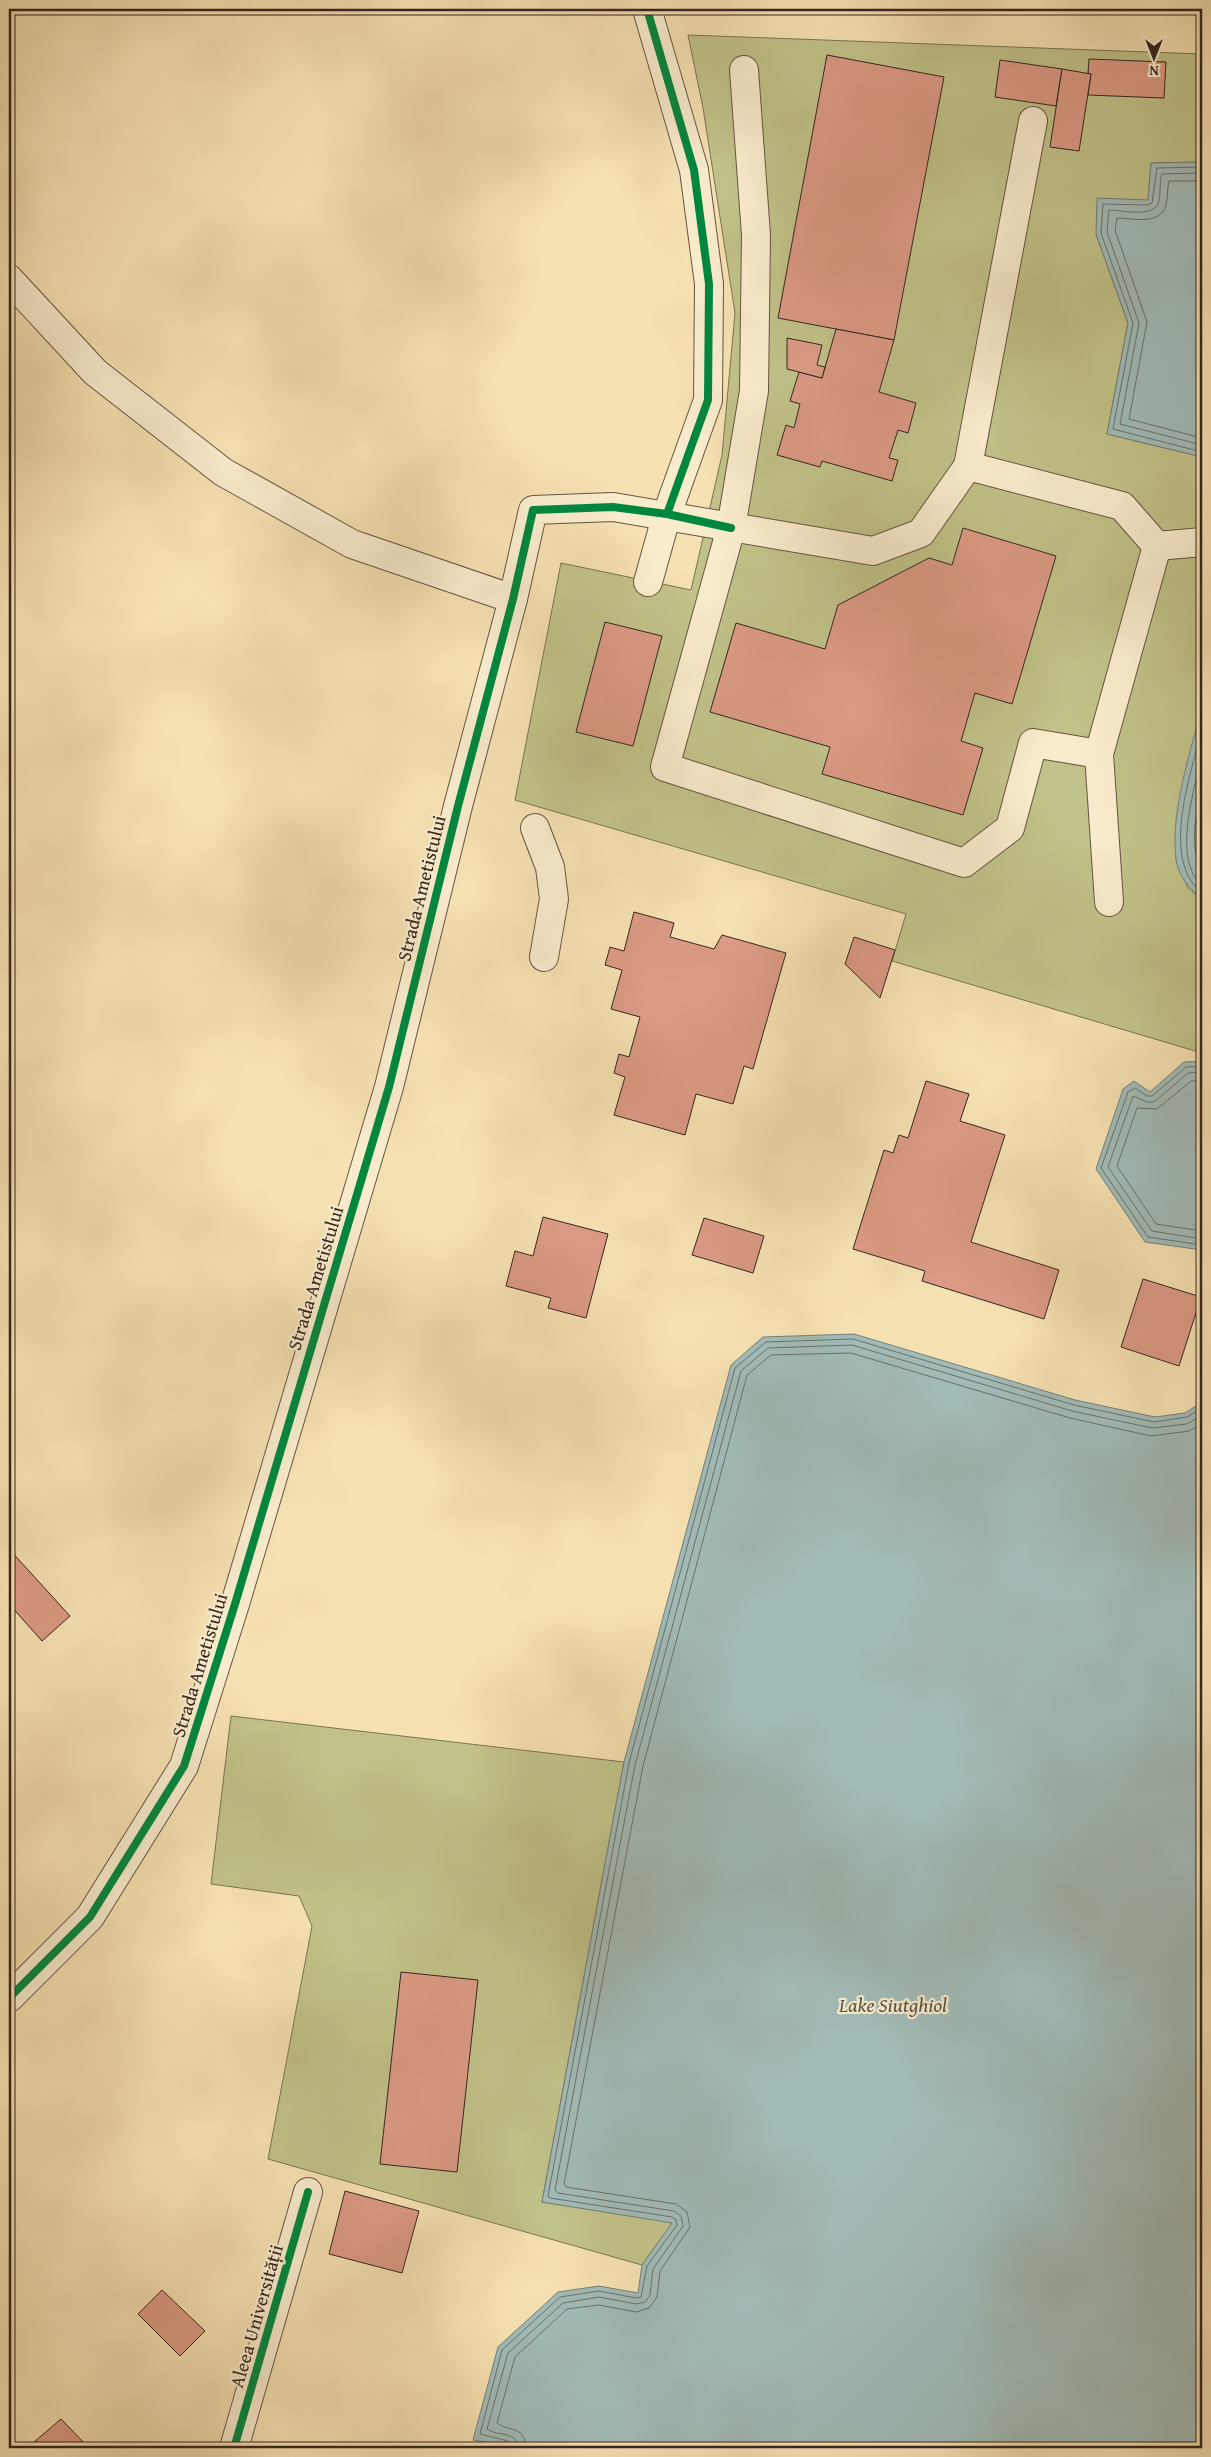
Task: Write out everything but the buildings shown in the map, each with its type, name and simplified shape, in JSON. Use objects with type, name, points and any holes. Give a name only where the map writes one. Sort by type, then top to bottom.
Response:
[{"type":"street","points":[[647,9],[694,170],[709,284],[708,400],[667,514],[648,582]]},
{"type":"street","points":[[744,70],[756,235],[754,391],[731,528],[665,767],[964,863],[1010,828],[1033,743],[1099,754]]},
{"type":"street","points":[[667,514],[731,528],[873,551],[921,532],[968,466],[1032,120]]},
{"type":"street","points":[[9,279],[95,372],[223,472],[352,544],[512,599]]},
{"type":"street","points":[[968,466],[1122,506],[1156,546]]},
{"type":"street","name":"Strada Ametistului","points":[[9,1998],[90,1917],[184,1766],[238,1594],[389,1087],[533,510],[613,507],[667,514]]},
{"type":"street","points":[[1156,546],[1202,542]]},
{"type":"street","points":[[1109,902],[1099,754],[1156,546]]},
{"type":"street","points":[[535,828],[550,867],[554,899],[544,957]]},
{"type":"street","name":"Aleea Universității","points":[[234,2448],[308,2192]]},
{"type":"green space","points":[[688,35],[1202,54],[1202,162],[1151,163],[1148,200],[1096,234],[1128,323],[1107,434],[1202,457],[1202,705],[1177,816],[1176,860],[1188,888],[1202,899],[1202,1053],[892,961],[906,914],[515,800],[561,563],[691,590],[722,455],[735,313],[703,108]]},
{"type":"green space","points":[[231,1716],[624,1762],[542,2202],[673,2222],[642,2265],[268,2159],[312,1926],[299,1896],[211,1884]]},
{"type":"water","points":[[1202,162],[1202,457],[1107,434],[1128,323],[1096,234],[1097,198],[1148,200],[1151,163]]},
{"type":"water","points":[[1202,705],[1202,899],[1189,886],[1179,871],[1175,841],[1179,802]]},
{"type":"water","points":[[1202,1061],[1202,1250],[1145,1242],[1096,1169],[1123,1089],[1134,1081],[1150,1092],[1184,1062]]},
{"type":"water","name":"Lake Siutghiol","points":[[854,1334],[1075,1400],[1155,1417],[1185,1413],[1202,1402],[1202,2448],[519,2448],[473,2440],[498,2347],[558,2292],[599,2286],[638,2293],[642,2265],[672,2223],[542,2202],[624,1762],[731,1365],[763,1337]]},
{"type":"cycle path","points":[[647,9],[694,170],[709,284],[708,400],[667,514]]},
{"type":"cycle path","points":[[9,1998],[90,1917],[184,1766],[235,1604],[389,1087],[458,806],[513,599],[533,510],[613,507],[667,514],[731,528]]},
{"type":"cycle path","points":[[234,2448],[308,2192]]}]
